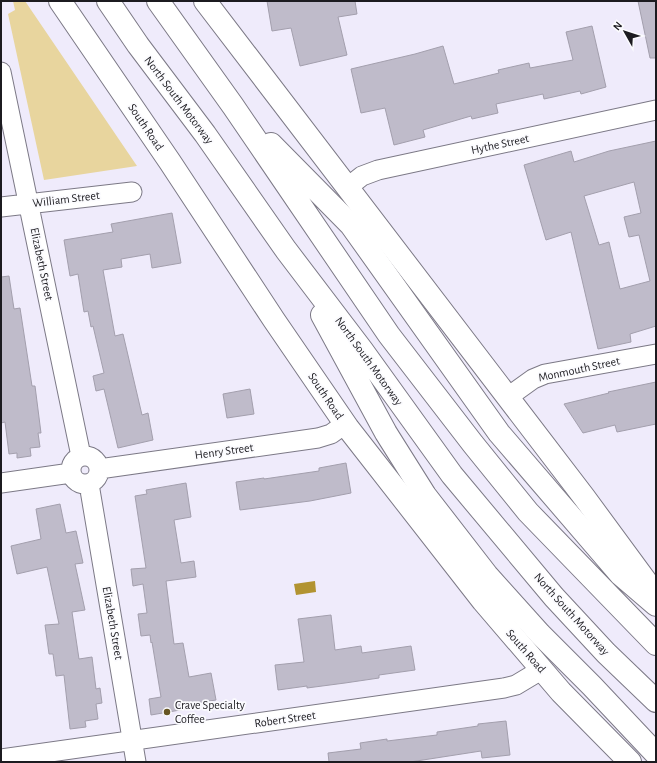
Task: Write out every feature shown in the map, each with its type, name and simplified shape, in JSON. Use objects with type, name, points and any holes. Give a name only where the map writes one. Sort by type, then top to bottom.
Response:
[{"type":"main road","name":"South Road","points":[[60,1],[170,162],[278,326],[345,424],[483,601],[541,670],[630,762]]},
{"type":"main road","name":"North South Motorway","points":[[108,1],[138,45],[205,134],[286,250],[362,350],[452,475],[554,597],[606,653],[656,701]]},
{"type":"main road","points":[[158,1],[234,106],[389,335],[473,444],[528,512],[656,644]]},
{"type":"main road","points":[[205,1],[580,491],[656,595]]},
{"type":"main road","points":[[234,106],[351,225],[499,433],[621,575],[656,606]]},
{"type":"main road","points":[[286,250],[386,433],[424,495],[487,575],[540,634],[592,686],[656,754]]},
{"type":"street","name":"Elizabeth Street","points":[[1,72],[81,456]]},
{"type":"street","name":"Hythe Street","points":[[348,187],[362,176],[378,170],[656,110]]},
{"type":"street","name":"William Street","points":[[1,207],[132,192]]},
{"type":"street","name":"Monmouth Street","points":[[508,397],[533,379],[545,374],[656,354]]},
{"type":"street","name":"Henry Street","points":[[99,468],[318,438],[331,434],[345,424]]},
{"type":"street","points":[[81,456],[92,457],[96,461],[99,468],[98,476],[92,483],[84,484],[76,481],[71,473],[74,461],[81,456]]},
{"type":"street","points":[[1,483],[71,473]]},
{"type":"street","name":"Elizabeth Street","points":[[88,484],[136,762]]},
{"type":"street","name":"Robert Street","points":[[1,759],[504,688],[516,685],[541,670]]},
{"type":"shaded area","points":[[13,1],[25,1],[137,166],[44,180],[8,14],[15,10]]},
{"type":"shaded area","points":[[315,581],[316,592],[296,595],[294,584]]},
{"type":"building","points":[[267,1],[355,1],[357,14],[338,17],[347,55],[300,66],[291,28],[272,31]]},
{"type":"building","points":[[638,1],[656,1],[656,58],[650,58]]},
{"type":"building","points":[[592,26],[606,87],[581,94],[580,91],[544,99],[543,94],[496,104],[498,113],[472,119],[471,116],[423,130],[425,137],[394,145],[385,108],[361,113],[351,69],[443,46],[454,84],[499,73],[498,70],[529,63],[530,68],[573,60],[566,32]]},
{"type":"building","points":[[656,141],[656,326],[630,334],[631,342],[598,349],[571,232],[546,240],[524,165],[571,151],[574,162],[609,151]],"holes":[[[634,182],[641,213],[624,217],[629,237],[639,235],[650,281],[620,289],[609,242],[599,245],[584,196]]]},
{"type":"building","points":[[172,213],[181,263],[152,268],[150,254],[121,259],[122,267],[103,270],[115,336],[123,334],[142,415],[148,413],[153,440],[118,448],[104,389],[96,391],[93,376],[104,373],[93,326],[91,327],[88,311],[84,312],[78,274],[70,276],[64,240],[113,232],[111,224]]},
{"type":"building","points":[[9,276],[14,309],[20,308],[32,386],[35,386],[41,433],[38,433],[40,447],[30,448],[31,456],[17,458],[17,453],[9,454],[5,422],[1,423],[1,277]]},
{"type":"building","points":[[656,382],[656,424],[617,432],[615,425],[583,433],[564,404],[609,393],[608,392]]},
{"type":"building","points":[[250,389],[254,414],[227,418],[223,394]]},
{"type":"building","points":[[346,463],[351,493],[310,501],[240,510],[236,482],[319,471],[319,468]]},
{"type":"building","points":[[186,483],[191,517],[174,520],[181,563],[194,561],[196,577],[166,581],[174,644],[183,643],[189,677],[211,673],[216,700],[185,705],[186,709],[151,715],[149,699],[161,697],[150,635],[141,636],[138,614],[147,613],[143,584],[133,586],[131,569],[146,568],[135,496],[147,494],[146,490]]},
{"type":"building","points":[[60,504],[66,533],[76,531],[83,563],[75,564],[85,610],[72,612],[79,659],[92,657],[96,689],[100,688],[102,703],[96,704],[98,719],[85,721],[86,727],[70,729],[64,675],[56,676],[53,654],[49,654],[45,625],[59,624],[47,567],[17,574],[11,546],[41,539],[36,509]]},
{"type":"building","points":[[331,615],[335,650],[361,646],[362,653],[411,646],[415,670],[379,675],[379,678],[345,683],[278,690],[275,665],[304,662],[298,619]]},
{"type":"building","points":[[506,721],[510,755],[482,758],[481,751],[410,762],[329,762],[328,753],[361,749],[360,743],[437,735],[437,732],[478,726],[478,724]]},
{"type":"place","name":"Crave Specialty Coffee","points":[[167,712]]}]
